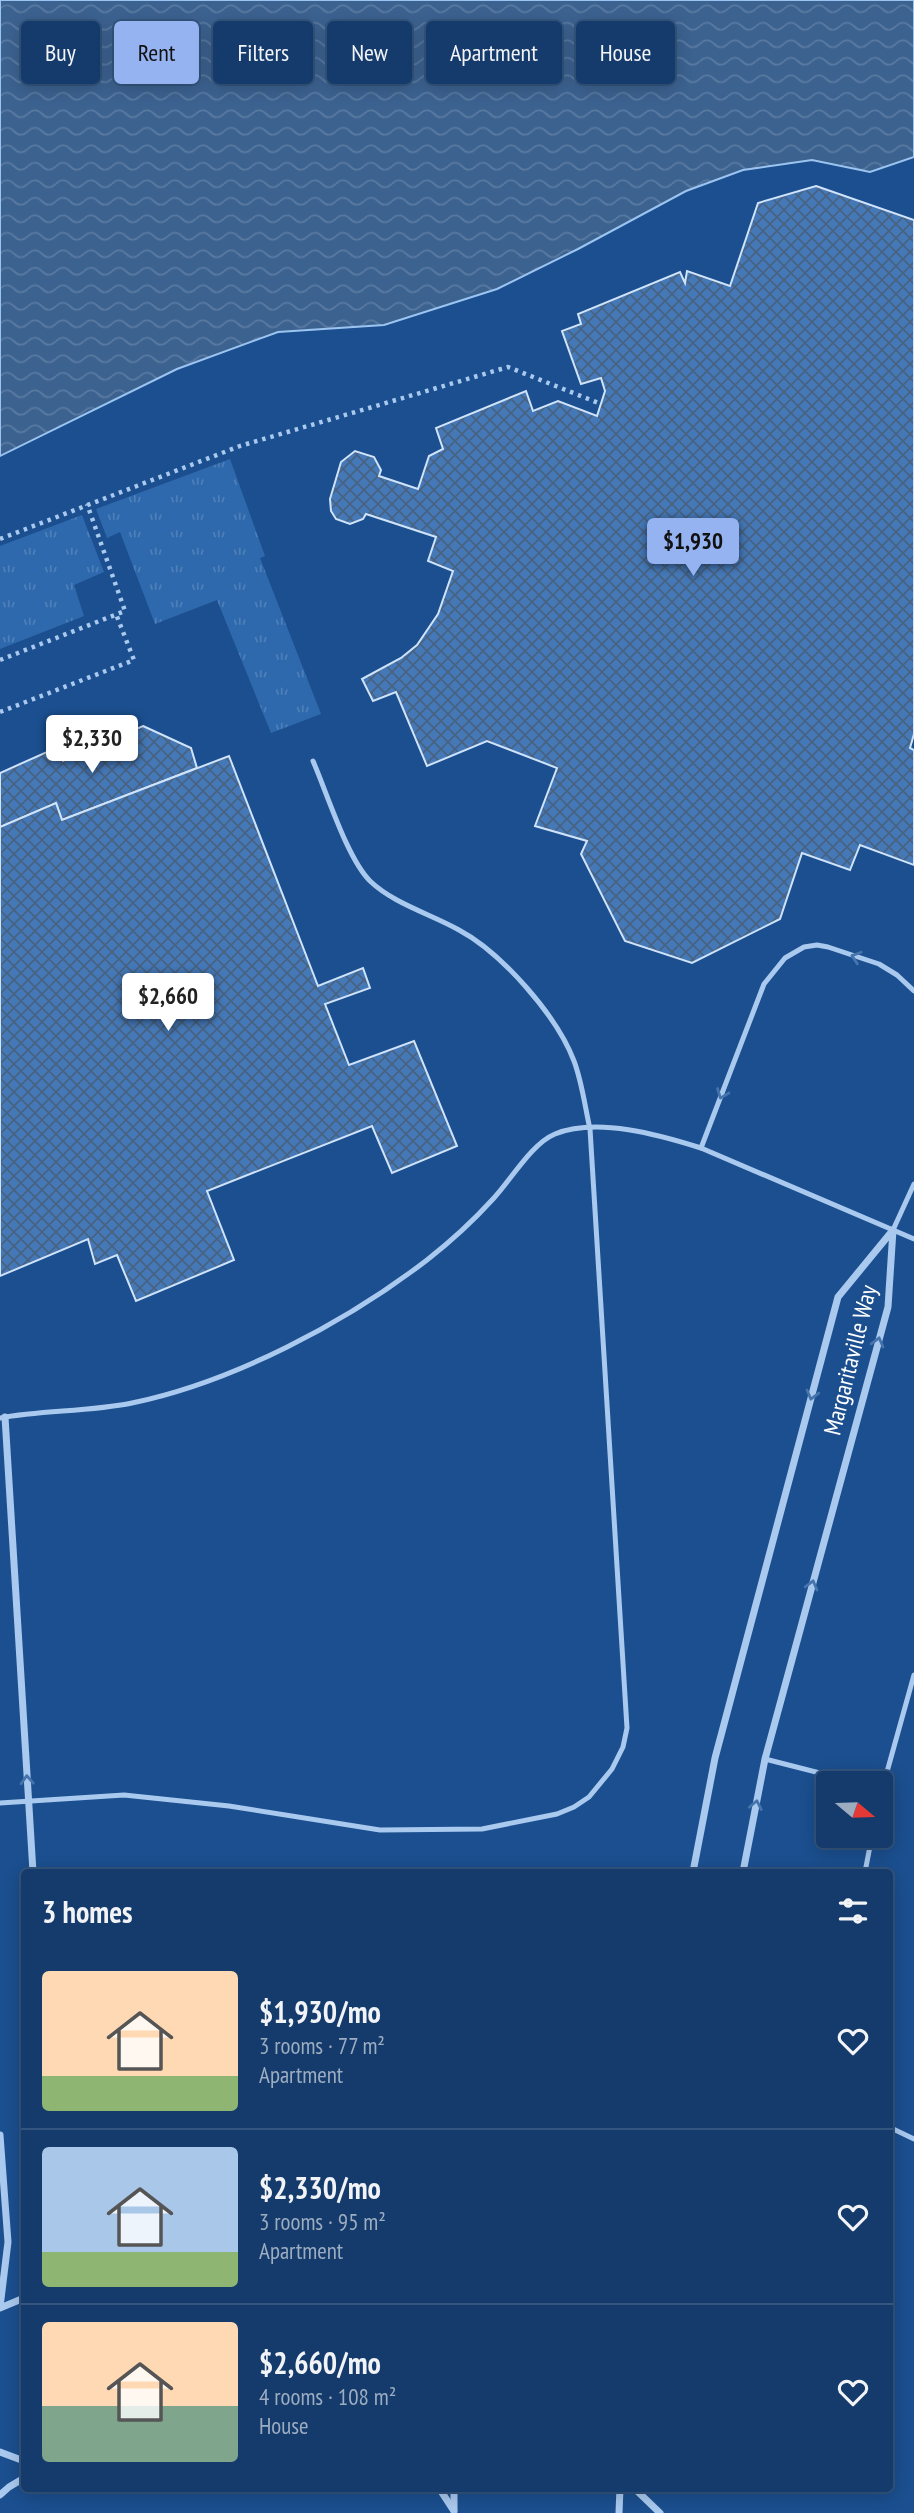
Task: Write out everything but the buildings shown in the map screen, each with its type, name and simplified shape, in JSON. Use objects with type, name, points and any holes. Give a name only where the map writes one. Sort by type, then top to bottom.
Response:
[{"type":"street","name":"Margaritaville Way","points":[[744,1869],[765,1759],[888,1307],[893,1230]]},
{"type":"street","name":"Margaritaville Way","points":[[694,1869],[715,1758],[838,1297],[893,1230]]},
{"type":"street","points":[[2,1417],[33,1869]]},
{"type":"street","points":[[0,2135],[8,2242],[0,2307],[21,2299]]},
{"type":"street","points":[[0,2452],[21,2460]]},
{"type":"street","points":[[0,2496],[21,2480]]},
{"type":"street","points":[[442,2492],[454,2512]]},
{"type":"street","points":[[454,2492],[454,2512]]},
{"type":"street","points":[[619,2513],[620,2492]]},
{"type":"street","points":[[638,2492],[660,2513]]},
{"type":"lane","points":[[0,1803],[124,1795],[229,1807],[380,1830],[482,1829],[557,1814],[574,1807],[599,1787],[622,1747],[627,1728],[590,1129],[575,1062],[559,1030],[534,996],[505,965],[465,933],[391,896],[372,883],[357,866],[313,761]]},
{"type":"lane","points":[[701,1149],[764,984],[785,958],[804,947],[828,947],[879,964],[897,975],[914,991]]},
{"type":"lane","points":[[2,1417],[88,1410],[132,1403],[238,1369],[301,1339],[358,1306],[427,1260],[493,1199],[538,1146],[552,1135],[568,1130],[611,1128],[656,1135],[701,1149],[914,1239]]},
{"type":"lane","points":[[893,1230],[914,1184]]},
{"type":"lane","points":[[886,1771],[914,1675]]},
{"type":"lane","points":[[765,1759],[816,1772]]},
{"type":"lane","points":[[866,1869],[870,1848]]},
{"type":"lane","points":[[893,2129],[914,2138]]},
{"type":"path","points":[[0,539],[240,446],[508,367],[601,404]]},
{"type":"path","points":[[0,660],[125,611],[87,504]]},
{"type":"path","points":[[0,712],[134,660],[116,614]]},
{"type":"green space","points":[[230,459],[265,556],[260,558],[321,714],[271,733],[217,600],[155,624],[120,532],[107,538],[96,509]]},
{"type":"green space","points":[[82,515],[104,572],[74,585],[84,616],[0,649],[0,546]]},
{"type":"water","points":[[0,0],[914,0],[914,157],[870,172],[812,160],[743,170],[686,191],[497,289],[384,325],[278,332],[177,369],[0,456]]}]
